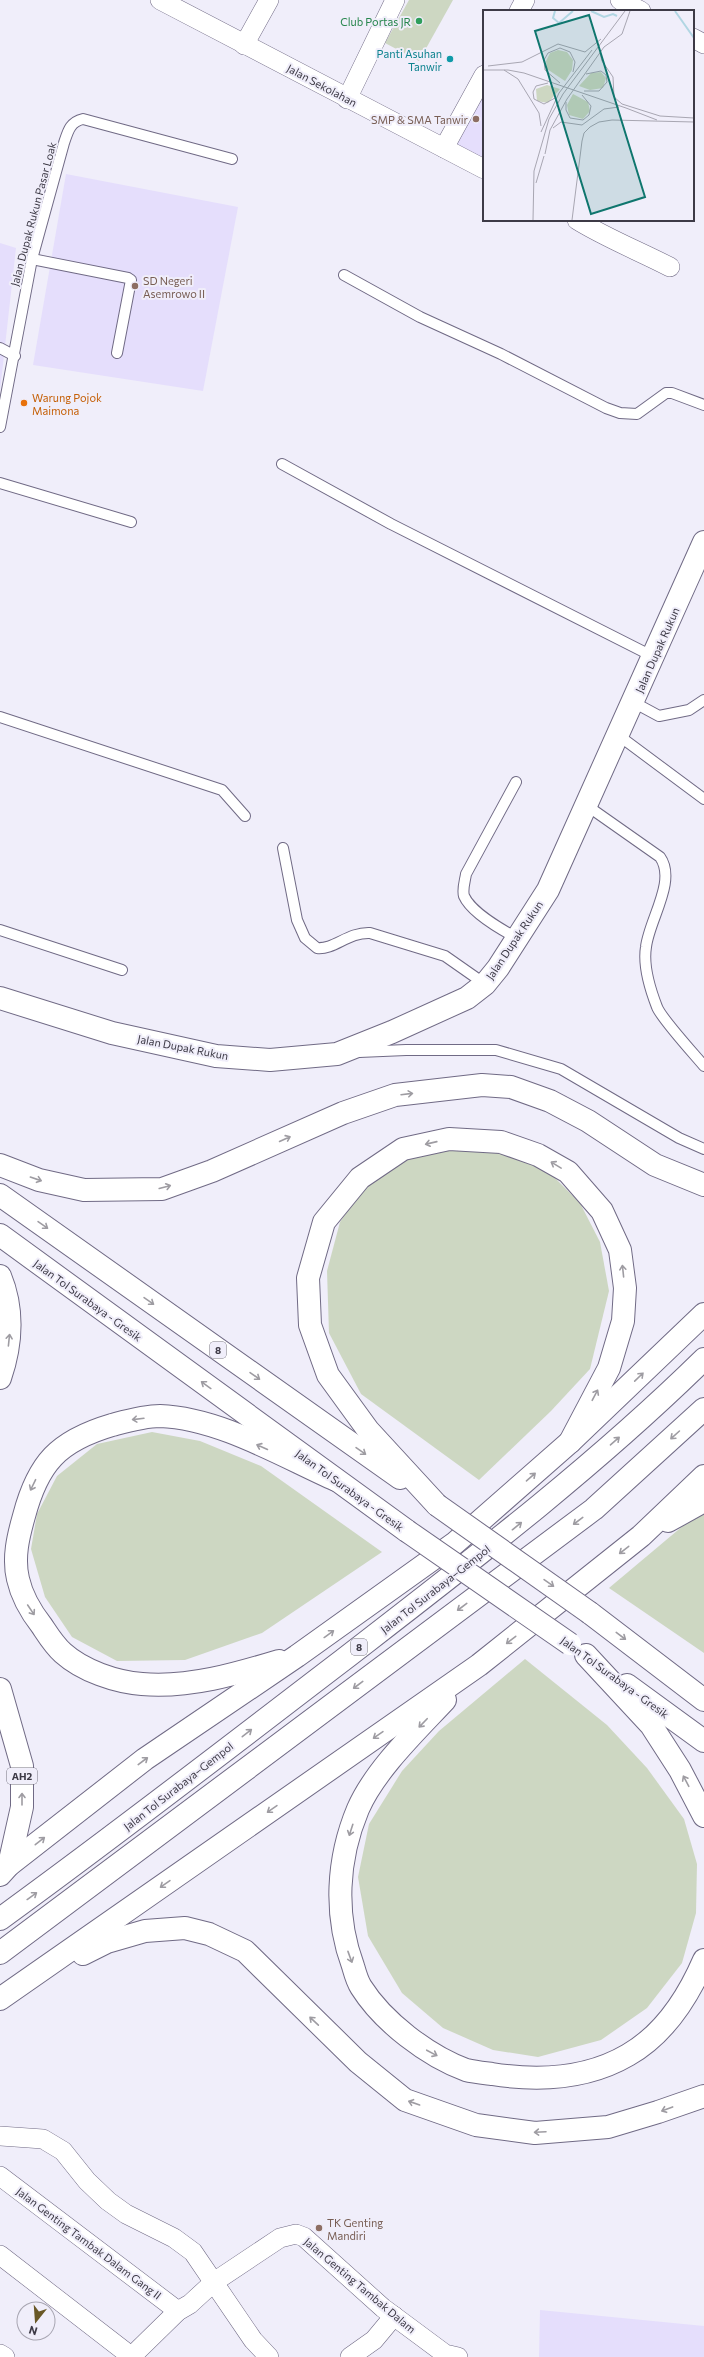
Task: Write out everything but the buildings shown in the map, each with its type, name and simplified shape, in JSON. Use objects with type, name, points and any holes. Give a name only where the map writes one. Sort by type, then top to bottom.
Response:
[{"type":"main road","name":"Jalan Dupak Rukun","points":[[0,998],[112,1033],[216,1056],[270,1060],[337,1054],[392,1032],[467,998],[485,984],[498,968],[548,890],[654,657],[704,542]]},
{"type":"main road","points":[[0,1165],[39,1180],[84,1190],[162,1188],[212,1171],[344,1113],[396,1095],[482,1085],[511,1088],[550,1101],[588,1121],[655,1165],[704,1185]]},
{"type":"main road","points":[[437,1505],[368,1430],[328,1375],[310,1325],[308,1278],[324,1222],[360,1178],[403,1149],[448,1139],[501,1142],[538,1155],[568,1172],[602,1211],[620,1250],[625,1288],[623,1321],[609,1368],[570,1442]]},
{"type":"main road","name":"8","points":[[0,1195],[590,1613],[704,1700]]},
{"type":"main road","name":"Jalan Tol Surabaya - Gresik","points":[[0,1235],[336,1480],[578,1650],[704,1741]]},
{"type":"main road","points":[[0,1276],[8,1296],[11,1324],[7,1357],[0,1378]]},
{"type":"main road","points":[[5,1870],[145,1759],[297,1656],[455,1543],[570,1442],[704,1314]]},
{"type":"main road","name":"Jalan Tol Surabaya–Gempol","points":[[0,1919],[87,1856],[517,1526],[653,1409],[704,1359]]},
{"type":"main road","points":[[0,1953],[594,1509],[704,1409]]},
{"type":"main road","points":[[297,1656],[233,1674],[175,1684],[142,1684],[112,1678],[87,1669],[64,1654],[55,1645],[27,1605],[17,1578],[16,1546],[30,1491],[43,1466],[60,1450],[87,1432],[129,1420],[159,1416],[201,1422],[231,1433],[336,1480]]},
{"type":"main road","points":[[0,1998],[479,1665],[641,1536],[704,1476]]},
{"type":"main road","points":[[641,1536],[704,1501]]},
{"type":"main road","points":[[578,1650],[651,1725],[680,1770],[704,1816]]},
{"type":"main road","points":[[479,1665],[403,1744],[379,1776],[358,1808],[342,1856],[340,1899],[345,1944],[360,1987],[390,2021],[428,2052],[467,2070],[520,2078],[565,2076],[596,2068],[628,2055],[665,2025],[694,1985],[704,1960]]},
{"type":"main road","points":[[677,1679],[704,1689]]},
{"type":"main road","name":"AH2","points":[[0,1689],[22,1766],[22,1808],[5,1870]]},
{"type":"main road","points":[[0,2002],[107,1942],[145,1931],[185,1928],[209,1934],[245,1951],[353,2057],[405,2100],[476,2125],[535,2133],[608,2126],[658,2112],[704,2096]]},
{"type":"street","name":"Jalan Sekolahan","points":[[160,0],[347,99],[483,168]]},
{"type":"street","points":[[244,45],[269,0]]},
{"type":"street","points":[[347,99],[395,0]]},
{"type":"street","points":[[520,10],[525,0]]},
{"type":"street","points":[[620,0],[639,10]]},
{"type":"street","points":[[694,39],[704,44]]},
{"type":"street","points":[[444,148],[483,77]]},
{"type":"street","points":[[581,221],[596,225],[625,243],[670,267]]},
{"type":"street","points":[[0,2136],[43,2139],[64,2151],[87,2181],[108,2201],[126,2214],[174,2238],[193,2252],[253,2340],[269,2357]]},
{"type":"street","name":"Jalan Genting Tambak Dalam Gang II","points":[[0,2176],[178,2311]]},
{"type":"street","name":"Jalan Genting Tambak Dalam","points":[[132,2357],[178,2311],[190,2304],[214,2282],[280,2238],[296,2234],[304,2237],[394,2316],[446,2354],[458,2357]]},
{"type":"street","points":[[0,2255],[132,2357]]},
{"type":"street","points":[[350,2357],[374,2340],[394,2316]]},
{"type":"street","points":[[0,2354],[5,2357]]},
{"type":"lane","name":"Jalan Dupak Rukun Pasar Loak","points":[[0,427],[15,356],[32,259],[70,127],[75,121],[83,119],[232,159]]},
{"type":"lane","points":[[32,259],[128,278],[131,280],[132,284],[117,353]]},
{"type":"lane","points":[[344,275],[420,317],[501,354],[606,408],[620,413],[637,414],[666,393],[672,393],[704,405]]},
{"type":"lane","points":[[0,348],[15,356]]},
{"type":"lane","points":[[282,464],[398,527],[654,657]]},
{"type":"lane","points":[[0,482],[131,522]]},
{"type":"lane","points":[[633,702],[659,716],[689,710],[704,700]]},
{"type":"lane","points":[[0,717],[222,790],[245,816]]},
{"type":"lane","points":[[618,735],[704,799]]},
{"type":"lane","points":[[516,782],[466,874],[464,895],[469,903],[495,925],[517,938]]},
{"type":"lane","points":[[586,805],[660,857],[664,864],[666,873],[663,888],[646,947],[649,980],[657,1009],[704,1066]]},
{"type":"lane","points":[[283,848],[297,920],[305,938],[317,948],[328,947],[358,932],[370,933],[445,956],[485,984]]},
{"type":"lane","points":[[0,930],[122,970]]},
{"type":"lane","points":[[337,1054],[406,1050],[496,1050],[561,1070],[679,1138],[704,1150]]},
{"type":"shaded area","name":"SMP & SMA Tanwir","points":[[483,90],[483,167],[450,150]]},
{"type":"shaded area","name":"SD Negeri Asemrowo II","points":[[66,174],[238,207],[203,391],[33,365]]},
{"type":"shaded area","points":[[0,243],[16,248],[0,391]]},
{"type":"shaded area","points":[[540,2310],[704,2326],[704,2357],[539,2357]]},
{"type":"green space","name":"Club Portas JR","points":[[409,0],[453,0],[419,61],[385,43]]},
{"type":"green space","points":[[450,1147],[502,1150],[545,1168],[580,1203],[600,1242],[609,1291],[590,1369],[551,1411],[479,1480],[361,1394],[329,1333],[327,1271],[340,1222],[366,1183],[407,1154]]},
{"type":"green space","points":[[152,1432],[200,1441],[261,1466],[382,1552],[262,1633],[185,1660],[117,1661],[72,1637],[45,1597],[31,1549],[37,1514],[57,1476],[97,1444]]},
{"type":"green space","points":[[704,1512],[704,1653],[609,1588],[684,1525]]},
{"type":"green space","points":[[525,1659],[607,1725],[647,1768],[684,1819],[697,1864],[696,1913],[682,1963],[647,2008],[601,2040],[538,2057],[493,2050],[443,2028],[402,1993],[368,1936],[358,1877],[369,1824],[402,1771],[439,1731]]},
{"type":"place","name":"Club Portas JR","points":[[419,21]]},
{"type":"place","name":"Panti Asuhan Tanwir","points":[[450,59]]},
{"type":"place","name":"SMP & SMA Tanwir","points":[[476,119]]},
{"type":"place","name":"SD Negeri Asemrowo II","points":[[135,286]]},
{"type":"place","name":"Warung Pojok Maimona","points":[[24,403]]},
{"type":"place","name":"TK Genting Mandiri","points":[[319,2228]]}]
